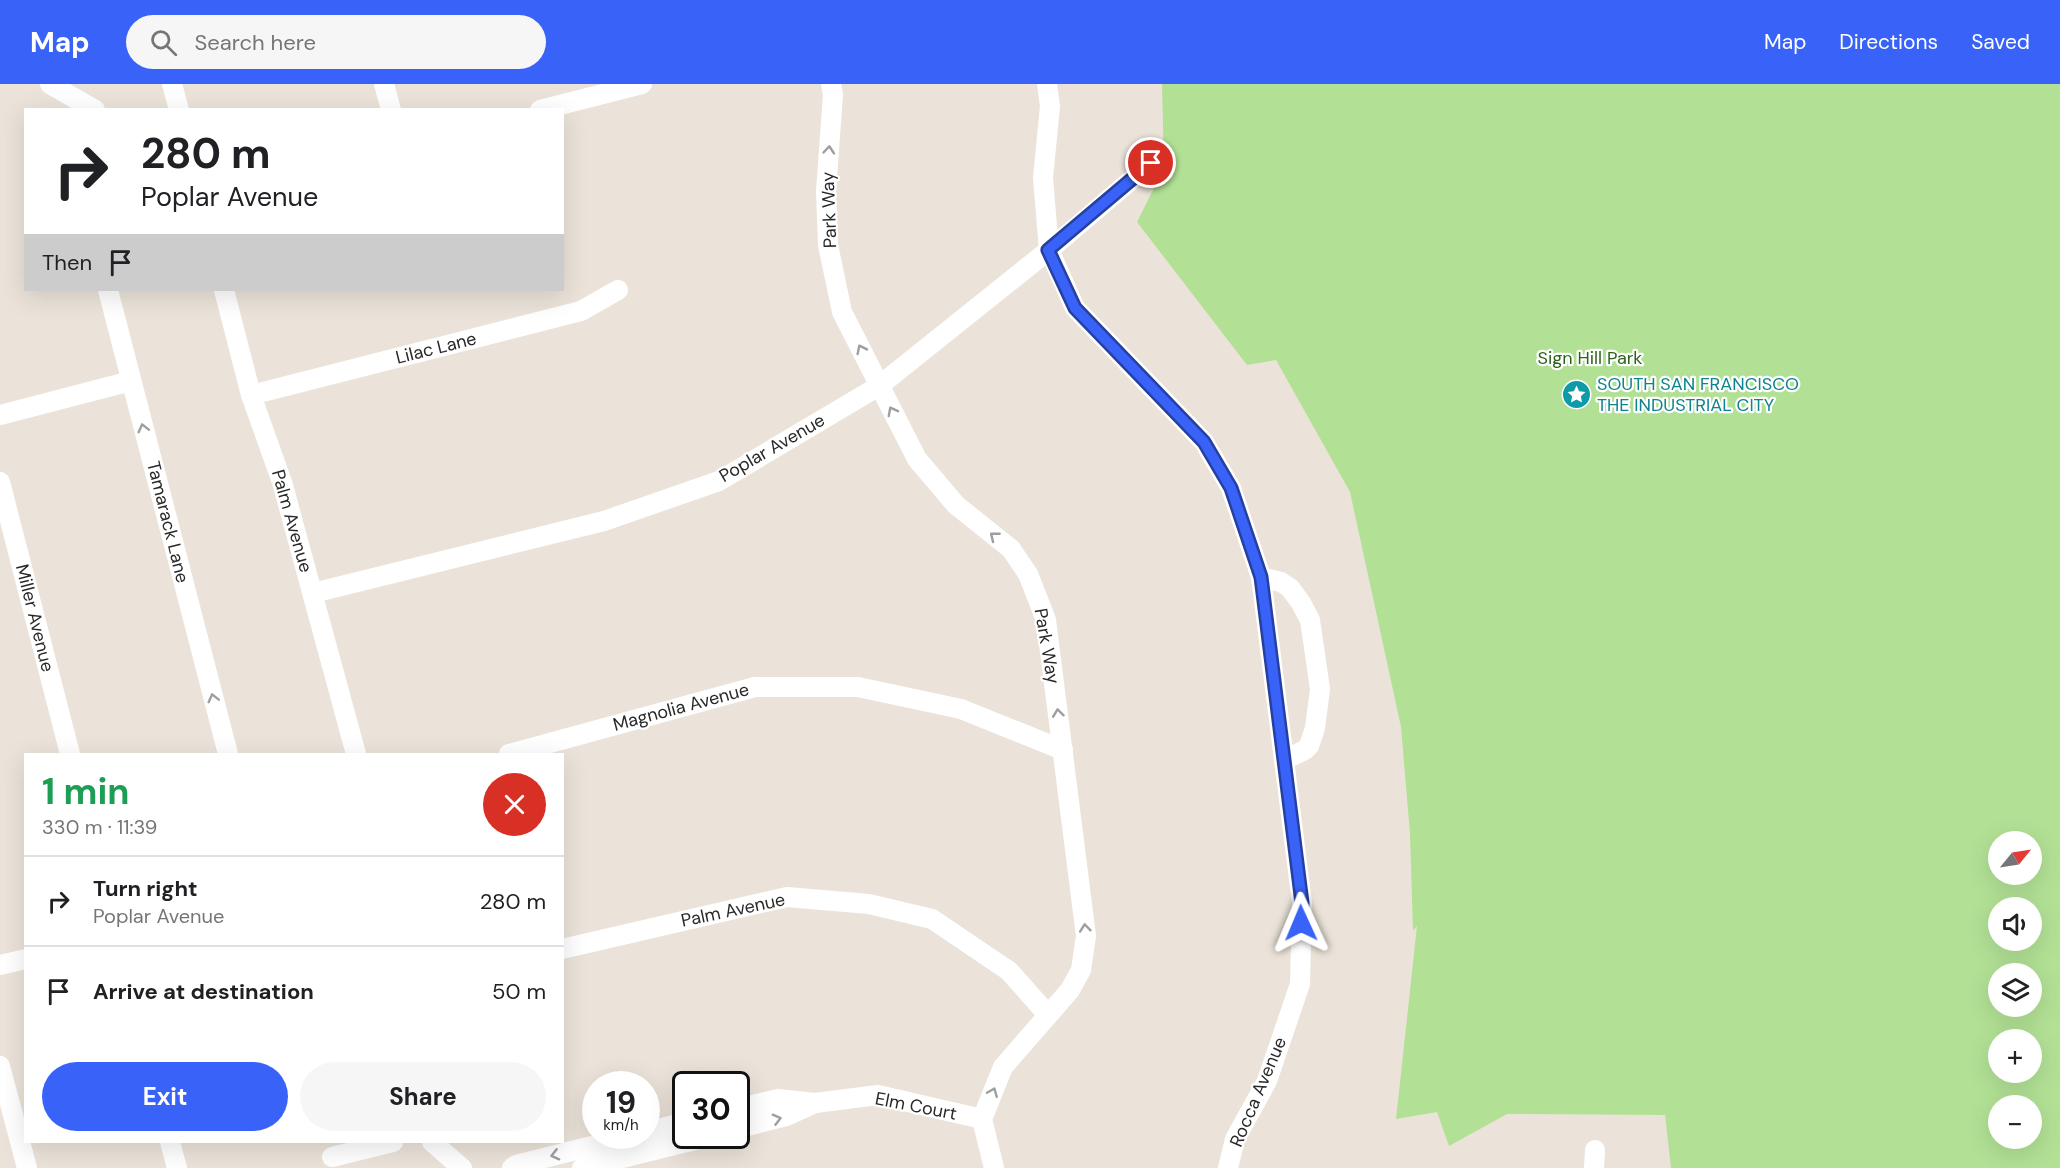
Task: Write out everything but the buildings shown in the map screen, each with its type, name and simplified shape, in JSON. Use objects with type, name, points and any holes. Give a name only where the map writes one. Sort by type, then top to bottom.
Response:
[{"type":"street","points":[[172,84],[178,108]]},
{"type":"street","points":[[384,84],[390,108]]},
{"type":"street","points":[[546,108],[595,90],[642,84]]},
{"type":"street","name":"Park Way","points":[[831,84],[833,95],[825,191],[828,244],[842,312],[917,459],[956,505],[1011,549],[1028,574],[1046,620],[1086,936],[1081,970],[1070,990],[1003,1067],[982,1119]]},
{"type":"street","name":"Rocca Avenue","points":[[1047,84],[1050,106],[1043,178],[1048,250],[1075,308],[1204,442],[1231,488],[1261,577],[1302,903],[1300,984],[1267,1081],[1235,1139],[1228,1168]]},
{"type":"street","points":[[53,85],[61,108]]},
{"type":"street","points":[[53,85],[92,108]]},
{"type":"street","name":"Poplar Avenue","points":[[313,593],[604,521],[719,480],[879,386],[1048,250],[1157,158]]},
{"type":"street","name":"Lilac Lane","points":[[251,395],[580,311],[618,290]]},
{"type":"street","name":"Tamarack Lane","points":[[108,291],[228,753]]},
{"type":"street","name":"Palm Avenue","points":[[224,291],[251,395],[282,482],[356,753]]},
{"type":"street","points":[[0,415],[131,381]]},
{"type":"street","name":"Miller Avenue","points":[[0,482],[70,753]]},
{"type":"street","points":[[1261,577],[1281,582],[1290,588],[1310,620],[1320,689],[1316,728],[1309,746],[1284,760]]},
{"type":"street","name":"Magnolia Avenue","points":[[513,753],[755,687],[858,687],[962,709],[1063,750]]},
{"type":"street","name":"Palm Avenue","points":[[564,949],[787,897],[869,904],[932,919],[1009,971],[1048,1015]]},
{"type":"street","points":[[0,965],[24,959]]},
{"type":"street","points":[[0,1065],[27,1168]]},
{"type":"street","name":"Elm Court","points":[[750,1106],[778,1099],[815,1103],[878,1095],[982,1119]]},
{"type":"street","name":"Elm Court","points":[[750,1125],[786,1116],[815,1103]]},
{"type":"street","points":[[982,1119],[994,1168]]},
{"type":"street","points":[[170,1143],[177,1168]]},
{"type":"street","points":[[331,1155],[388,1143]]},
{"type":"street","points":[[433,1143],[462,1168]]},
{"type":"street","points":[[582,1168],[672,1146]]},
{"type":"street","points":[[512,1168],[516,1165],[582,1148]]},
{"type":"green space","name":"Sign Hill Park","points":[[1162,84],[2060,84],[2060,1168],[1671,1168],[1665,1115],[1507,1114],[1449,1146],[1437,1112],[1396,1119],[1417,926],[1413,931],[1410,834],[1401,727],[1350,492],[1276,360],[1247,365],[1137,222],[1164,168]]},
{"type":"place","name":"SOUTH SAN FRANCISCO THE INDUSTRIAL CITY","points":[[1576,394]]},
{"type":"route","points":[[1151,163],[1048,250],[1075,308],[1204,442],[1231,488],[1261,577],[1302,903],[1301,923]]}]
